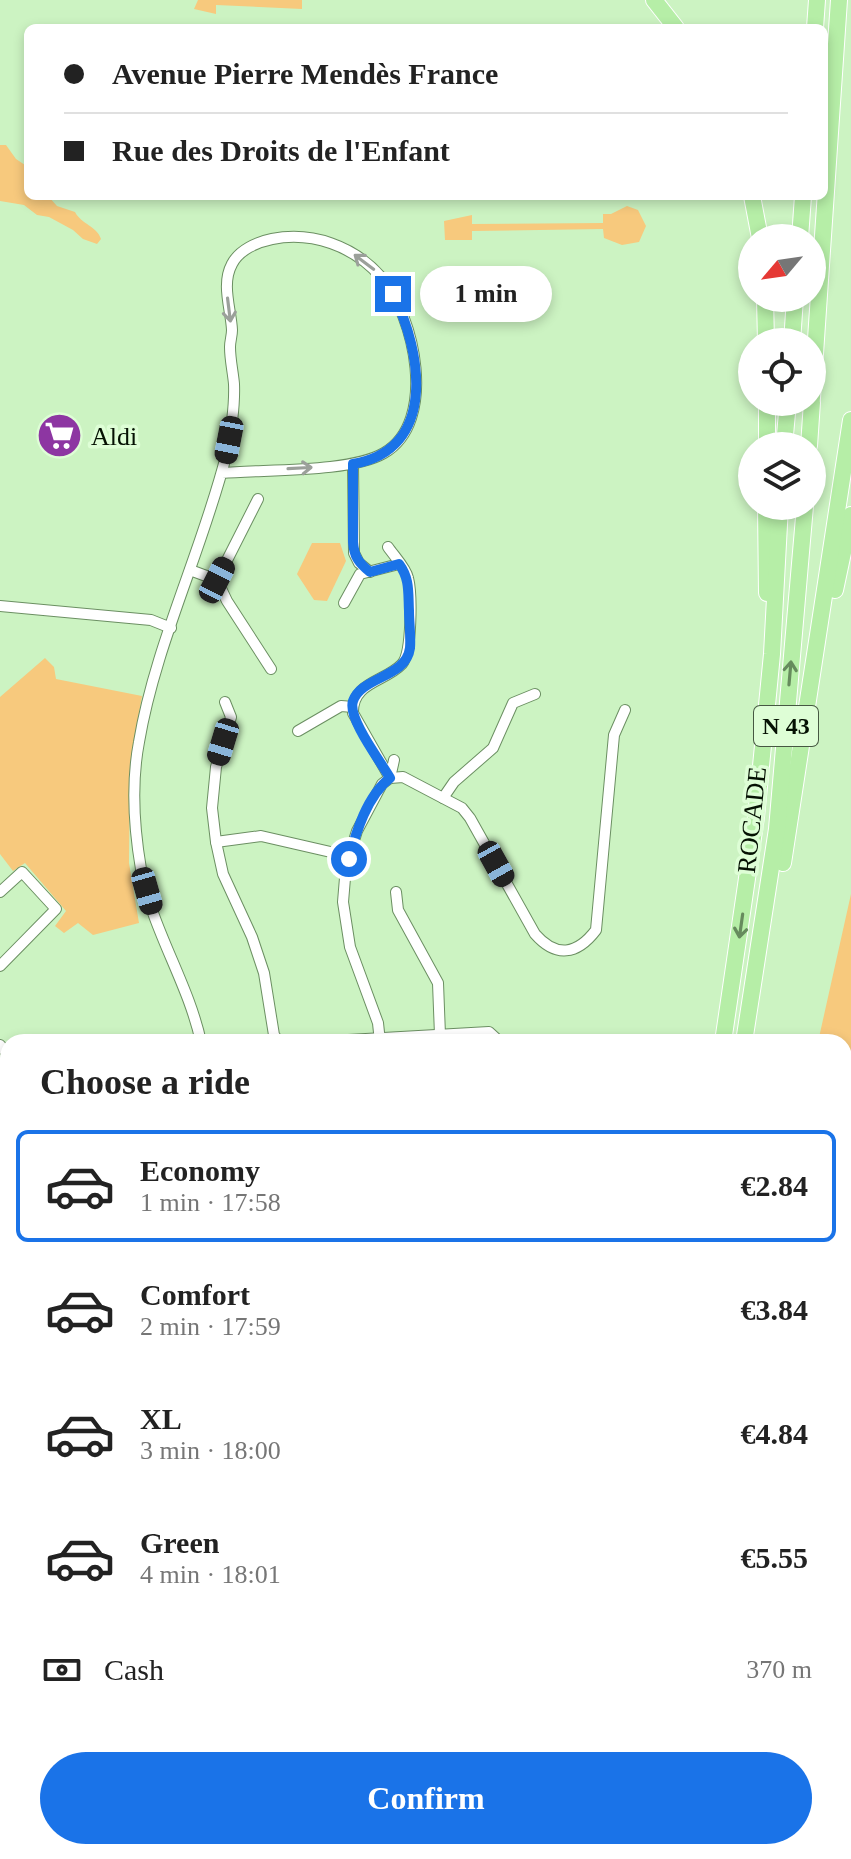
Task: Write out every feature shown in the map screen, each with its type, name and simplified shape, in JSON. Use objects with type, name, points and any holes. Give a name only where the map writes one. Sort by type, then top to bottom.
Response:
[{"type":"highway","points":[[654,0],[673,24]]},
{"type":"highway","points":[[815,24],[817,0]]},
{"type":"highway","points":[[828,146],[839,0]]},
{"type":"highway","points":[[753,200],[757,224]]},
{"type":"highway","points":[[801,224],[803,200]]},
{"type":"highway","points":[[816,328],[824,200]]},
{"type":"highway","points":[[761,945],[777,899],[851,420]]},
{"type":"highway","points":[[798,768],[851,515]]},
{"type":"highway","name":"N 43","points":[[766,520],[772,654]]},
{"type":"highway","name":"N 43","points":[[724,1034],[756,817],[772,654],[779,520]]},
{"type":"highway","name":"ROCADE","points":[[745,1034],[777,829],[804,520]]},
{"type":"highway","points":[[716,1034],[734,976]]},
{"type":"street","points":[[199,1034],[184,982],[153,911],[141,872],[134,783],[138,742],[148,697],[222,473],[232,423],[234,382],[229,345],[233,333],[227,294],[228,274],[232,262],[244,250],[261,242],[302,236],[326,240],[370,265],[383,279],[402,312],[417,380],[415,408],[404,435],[386,452],[353,464],[222,473]]},
{"type":"street","points":[[353,464],[354,553],[359,563],[370,572]]},
{"type":"street","points":[[217,580],[258,499]]},
{"type":"street","points":[[388,547],[408,577],[410,650],[395,670],[361,690],[353,707],[360,729],[390,778]]},
{"type":"street","points":[[344,603],[360,574],[399,564]]},
{"type":"street","points":[[190,570],[217,580],[271,669]]},
{"type":"street","points":[[0,606],[151,620],[171,628]]},
{"type":"street","points":[[443,798],[454,782],[493,748],[513,703],[535,694]]},
{"type":"street","points":[[225,702],[231,717],[216,767],[212,808],[216,842],[223,874],[252,937],[264,973],[274,1034]]},
{"type":"street","points":[[298,731],[341,706],[353,707]]},
{"type":"street","points":[[379,1034],[350,947],[343,902],[349,859],[357,831],[382,784],[390,778],[403,777],[462,808],[535,934],[546,946],[563,951],[575,948],[587,942],[596,930],[614,735],[625,710]]},
{"type":"street","points":[[390,778],[394,760]]},
{"type":"street","points":[[216,842],[261,836],[349,859]]},
{"type":"street","points":[[0,892],[22,872],[56,909],[1,963]]},
{"type":"street","points":[[396,892],[398,910],[438,983],[440,1034]]},
{"type":"street","points":[[456,1034],[491,1034]]},
{"type":"shaded area","points":[[198,0],[302,0],[302,9],[216,5],[216,14],[194,9]]},
{"type":"shaded area","points":[[0,145],[6,145],[24,164],[24,200],[52,200],[57,206],[75,212],[101,239],[97,244],[83,239],[73,230],[49,217],[37,215],[24,205],[0,201]]},
{"type":"shaded area","points":[[627,206],[638,210],[646,226],[639,242],[622,245],[604,238],[603,229],[472,231],[472,240],[445,240],[444,221],[472,215],[472,224],[603,223],[603,214],[611,214]]},
{"type":"shaded area","points":[[312,543],[340,543],[346,561],[327,601],[314,600],[297,574]]},
{"type":"shaded area","points":[[45,658],[54,667],[56,679],[142,696],[130,766],[129,863],[139,923],[93,935],[78,923],[64,933],[55,926],[66,911],[25,863],[13,871],[0,854],[0,697]]},
{"type":"shaded area","points":[[851,894],[851,1034],[820,1034]]},
{"type":"place","name":"Aldi","points":[[60,436]]},
{"type":"route","points":[[349,859],[357,831],[370,804],[382,784],[390,778],[360,729],[353,713],[353,702],[361,690],[404,662],[410,650],[408,577],[399,564],[370,572],[359,563],[353,542],[353,464],[372,459],[398,442],[415,408],[417,380],[402,312],[393,294]]}]
